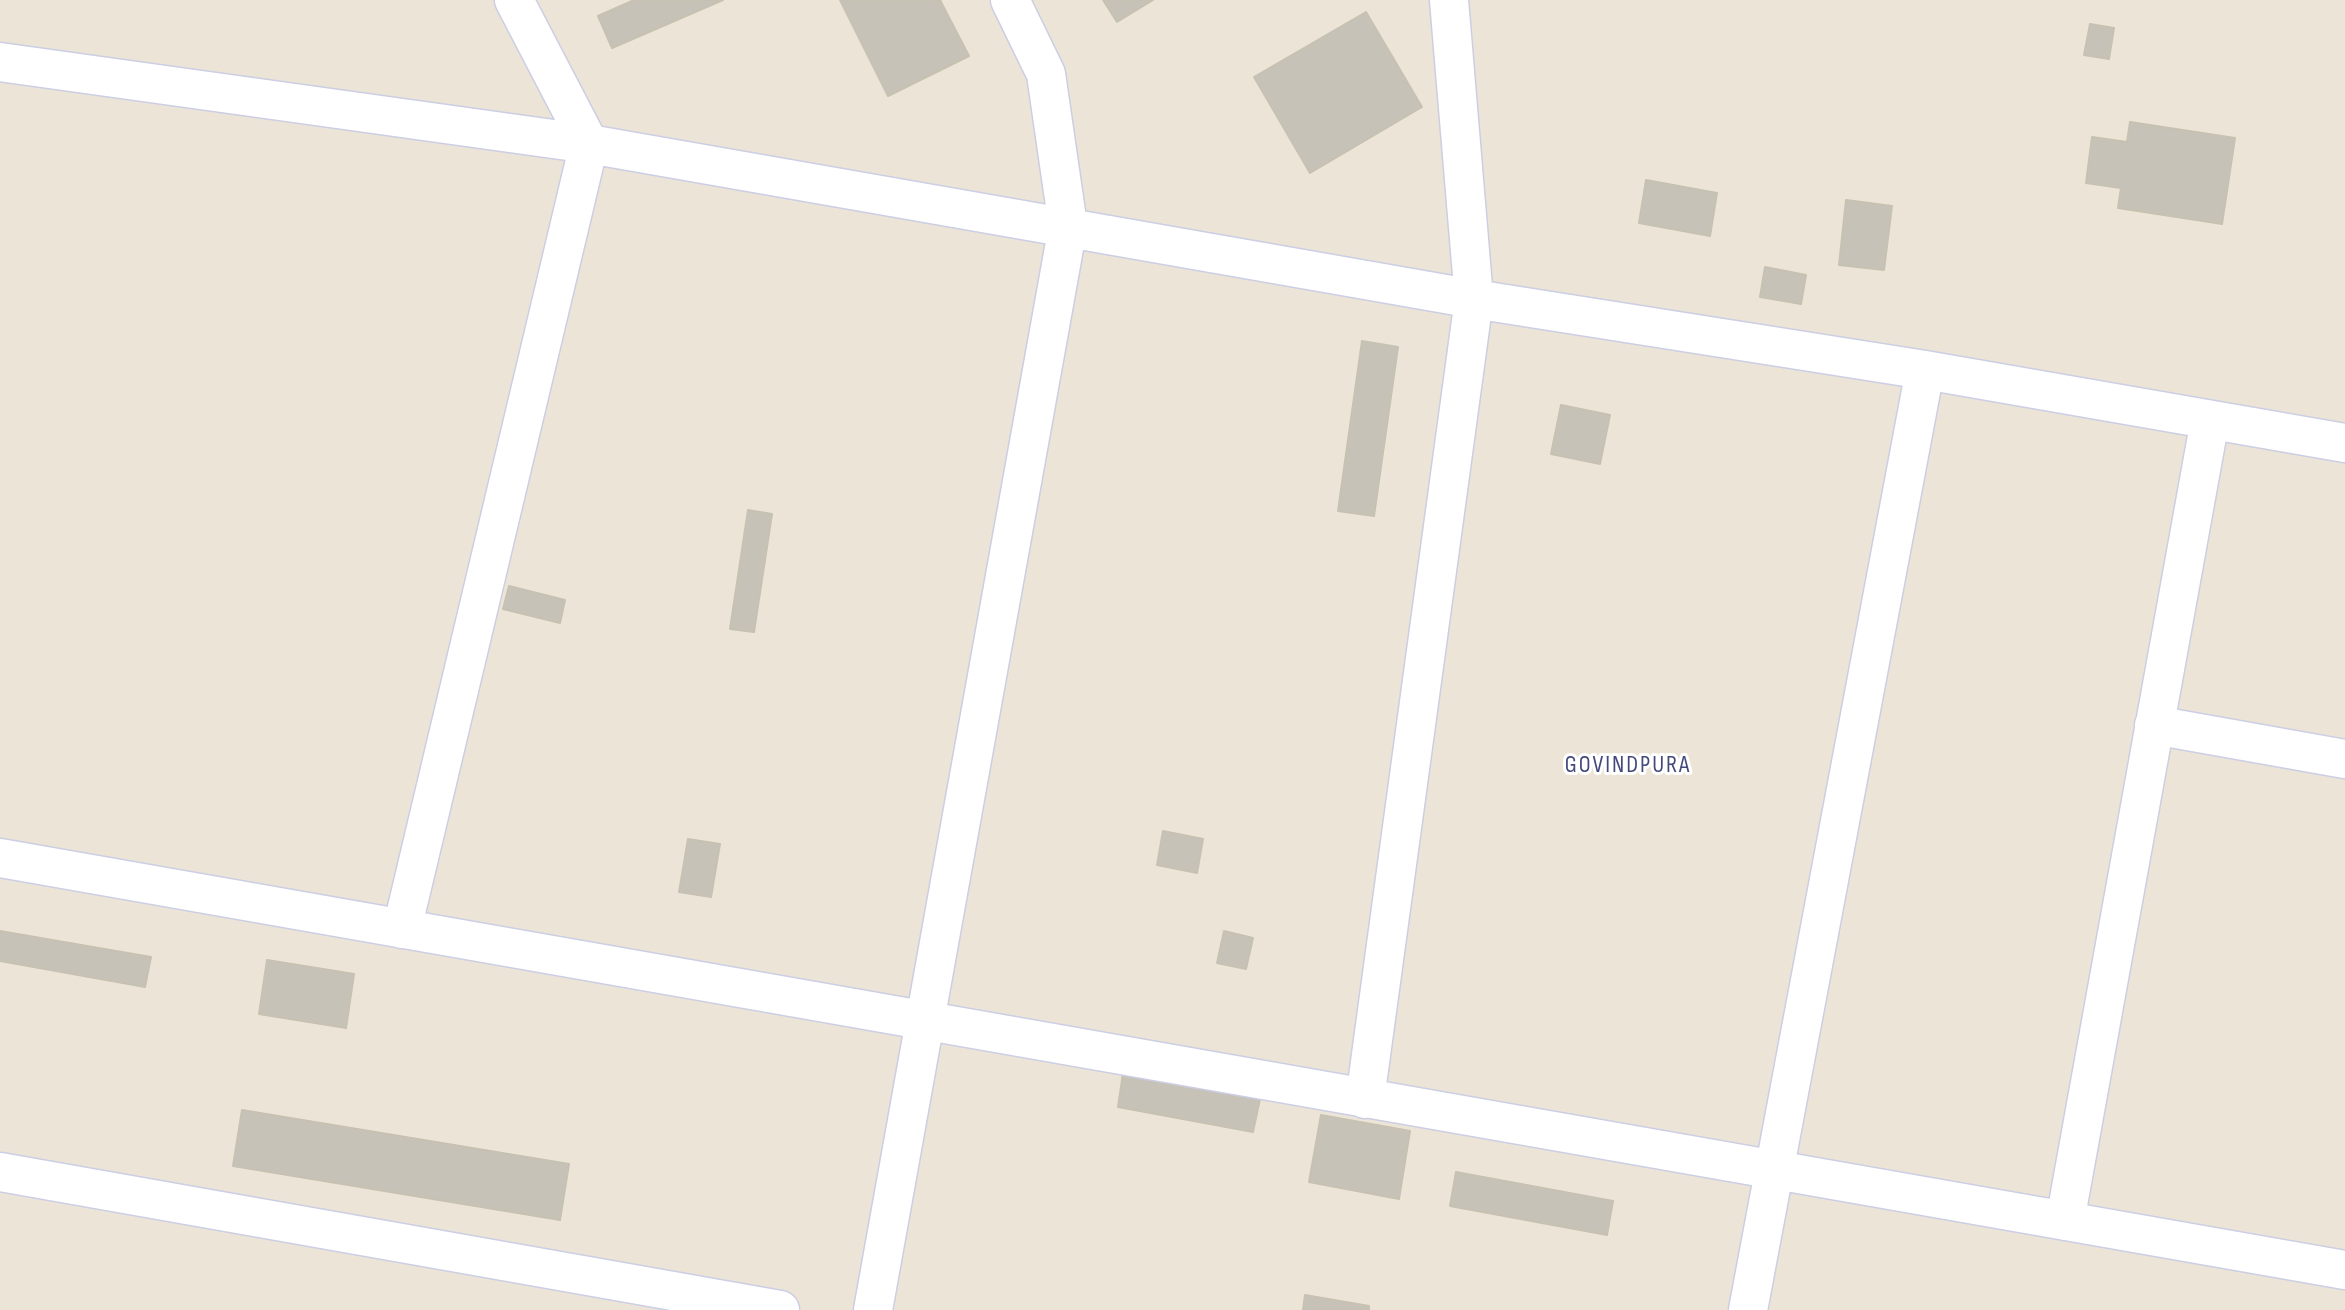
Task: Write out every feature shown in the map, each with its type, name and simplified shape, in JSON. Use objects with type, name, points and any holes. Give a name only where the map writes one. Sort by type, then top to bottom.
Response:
[{"type":"street","points":[[402,929],[589,144],[514,0]]},
{"type":"street","points":[[873,1310],[1068,226],[1046,74],[1010,0]]},
{"type":"street","points":[[1365,1100],[1474,299],[1449,0]]},
{"type":"street","points":[[0,62],[589,144],[1474,299],[1925,370],[2345,443]]},
{"type":"street","points":[[1748,1310],[1925,370]]},
{"type":"street","points":[[2065,1222],[2210,420]]},
{"type":"street","points":[[2154,725],[2345,759]]},
{"type":"street","points":[[0,858],[1365,1100],[2345,1270]]},
{"type":"street","points":[[0,1172],[780,1310]]},
{"type":"building","points":[[634,0],[723,0],[612,48],[598,16]]},
{"type":"building","points":[[840,0],[940,0],[969,56],[888,96]]},
{"type":"building","points":[[1103,0],[1153,0],[1117,22]]},
{"type":"building","points":[[1366,12],[1422,107],[1310,173],[1254,77]]},
{"type":"building","points":[[2090,24],[2114,28],[2109,59],[2084,55]]},
{"type":"building","points":[[2130,122],[2235,138],[2222,224],[2118,208],[2121,188],[2086,183],[2092,137],[2127,142]]},
{"type":"building","points":[[1646,180],[1717,193],[1710,236],[1639,223]]},
{"type":"building","points":[[1846,200],[1892,206],[1884,270],[1839,265]]},
{"type":"building","points":[[1765,267],[1806,275],[1801,304],[1760,297]]},
{"type":"building","points":[[1362,341],[1398,347],[1374,516],[1338,511]]},
{"type":"building","points":[[1561,405],[1610,415],[1600,464],[1551,454]]},
{"type":"building","points":[[748,510],[772,514],[754,632],[730,629]]},
{"type":"building","points":[[509,586],[565,600],[560,623],[503,609]]},
{"type":"building","points":[[1163,831],[1203,839],[1197,873],[1157,865]]},
{"type":"building","points":[[688,839],[720,844],[711,897],[679,892]]},
{"type":"building","points":[[0,931],[151,957],[145,987],[0,961]]},
{"type":"building","points":[[1224,931],[1253,938],[1246,969],[1217,963]]},
{"type":"building","points":[[267,960],[354,974],[346,1028],[259,1014]]},
{"type":"building","points":[[1123,1073],[1260,1099],[1253,1132],[1118,1107]]},
{"type":"building","points":[[242,1110],[569,1164],[560,1220],[233,1166]]},
{"type":"building","points":[[1321,1115],[1410,1131],[1399,1199],[1309,1182]]},
{"type":"building","points":[[1456,1172],[1613,1201],[1607,1235],[1450,1206]]},
{"type":"building","points":[[1305,1295],[1369,1306],[1369,1310],[1303,1310]]},
{"type":"district","name":"GOVINDPURA","points":[[1628,766]]}]
